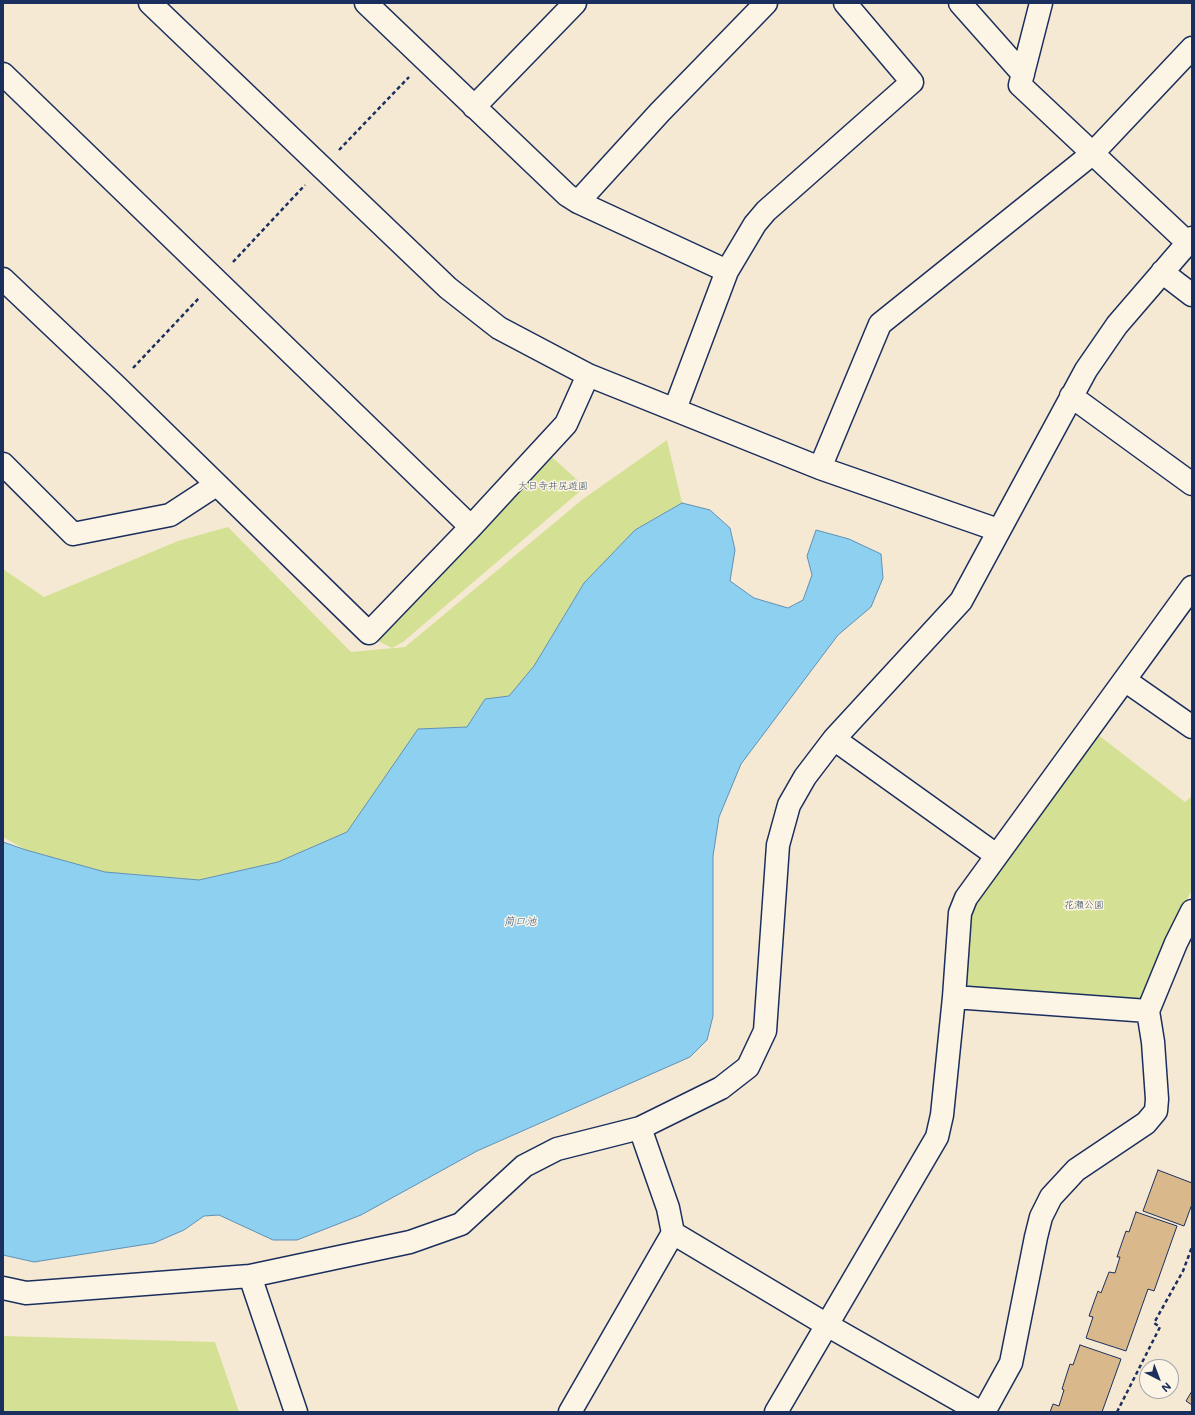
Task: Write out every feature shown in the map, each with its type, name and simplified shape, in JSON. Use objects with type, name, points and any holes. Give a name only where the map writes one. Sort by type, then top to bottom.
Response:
[{"type":"street","points":[[150,3],[448,288],[474,310],[499,328],[588,375],[820,468],[998,530]]},
{"type":"street","points":[[474,107],[575,3]]},
{"type":"street","points":[[578,202],[660,112],[766,3]]},
{"type":"street","points":[[675,409],[727,271],[755,224],[766,211],[912,82],[845,3]]},
{"type":"street","points":[[960,3],[1023,74]]},
{"type":"street","points":[[3,1288],[26,1293],[250,1276],[410,1242],[461,1224],[524,1166],[557,1148],[640,1128],[721,1088],[748,1067],[765,1031],[778,845],[789,805],[805,777],[834,739],[960,601],[1086,370],[1116,325],[1190,241],[1092,154],[1020,85],[1041,3]]},
{"type":"street","points":[[374,6],[425,60],[567,195],[578,202],[727,271]]},
{"type":"street","points":[[820,468],[880,324],[1092,154],[1192,48]]},
{"type":"street","points":[[3,74],[471,527]]},
{"type":"street","points":[[1162,272],[1192,295]]},
{"type":"street","points":[[3,279],[369,633],[471,527],[566,424],[588,375]]},
{"type":"street","points":[[1071,396],[1192,484]]},
{"type":"street","points":[[3,464],[73,534],[170,515],[216,484]]},
{"type":"street","points":[[776,1412],[937,1137],[942,1114],[954,997],[960,913],[966,898],[996,855],[1126,680],[1192,587]]},
{"type":"street","points":[[1126,680],[1192,727]]},
{"type":"street","points":[[834,739],[996,855]]},
{"type":"street","points":[[984,1412],[1011,1363],[1036,1237],[1041,1217],[1051,1197],[1076,1170],[1146,1123],[1156,1111],[1153,1042],[1148,1011],[1176,944],[1192,911]]},
{"type":"street","points":[[954,997],[1148,1011]]},
{"type":"street","points":[[570,1412],[673,1233],[668,1208],[640,1128]]},
{"type":"street","points":[[673,1233],[827,1325],[980,1412]]},
{"type":"street","points":[[250,1276],[296,1412]]},
{"type":"path","points":[[322,167],[425,60]]},
{"type":"path","points":[[1117,1412],[1160,1327],[1154,1322],[1183,1271],[1192,1247]]},
{"type":"green space","points":[[667,440],[682,503],[635,530],[584,583],[534,666],[509,696],[485,699],[467,727],[418,729],[347,832],[278,862],[199,880],[105,872],[26,850],[3,837],[3,569],[44,597],[178,541],[228,527],[351,652],[405,647],[583,499]]},
{"type":"green space","name":"大日寺井尻遊園","points":[[552,457],[585,487],[403,642],[392,648],[376,640]]},
{"type":"green space","name":"花瀬公園","points":[[1097,734],[1185,802],[1192,796],[1192,890],[1176,919],[1147,993],[1137,1001],[970,989],[965,981],[970,915],[983,891]]},
{"type":"green space","points":[[3,1336],[215,1342],[239,1412],[3,1412]]},
{"type":"water","name":"筒口池","points":[[682,503],[710,510],[730,528],[735,550],[730,581],[754,598],[788,608],[803,600],[812,575],[807,556],[816,530],[849,539],[881,554],[883,578],[871,607],[838,635],[741,764],[719,817],[713,856],[713,1016],[707,1040],[690,1057],[477,1151],[361,1215],[297,1240],[273,1240],[219,1215],[204,1216],[184,1230],[154,1243],[34,1262],[3,1255],[3,842],[105,872],[199,880],[278,862],[347,832],[418,729],[467,727],[485,699],[509,696],[534,666],[584,583],[635,530]]},
{"type":"building","points":[[1158,1170],[1192,1183],[1192,1204],[1184,1226],[1143,1211]]},
{"type":"building","points":[[1136,1212],[1177,1226],[1154,1291],[1148,1289],[1126,1351],[1086,1338],[1093,1317],[1089,1316],[1098,1291],[1101,1293],[1109,1272],[1115,1273],[1120,1257],[1117,1257],[1126,1231],[1129,1232]]},
{"type":"building","points":[[1080,1345],[1121,1359],[1102,1412],[1050,1412],[1053,1404],[1059,1406],[1064,1390],[1062,1389],[1070,1364],[1073,1365]]},
{"type":"building","points":[[1192,1391],[1192,1405],[1186,1401]]}]
